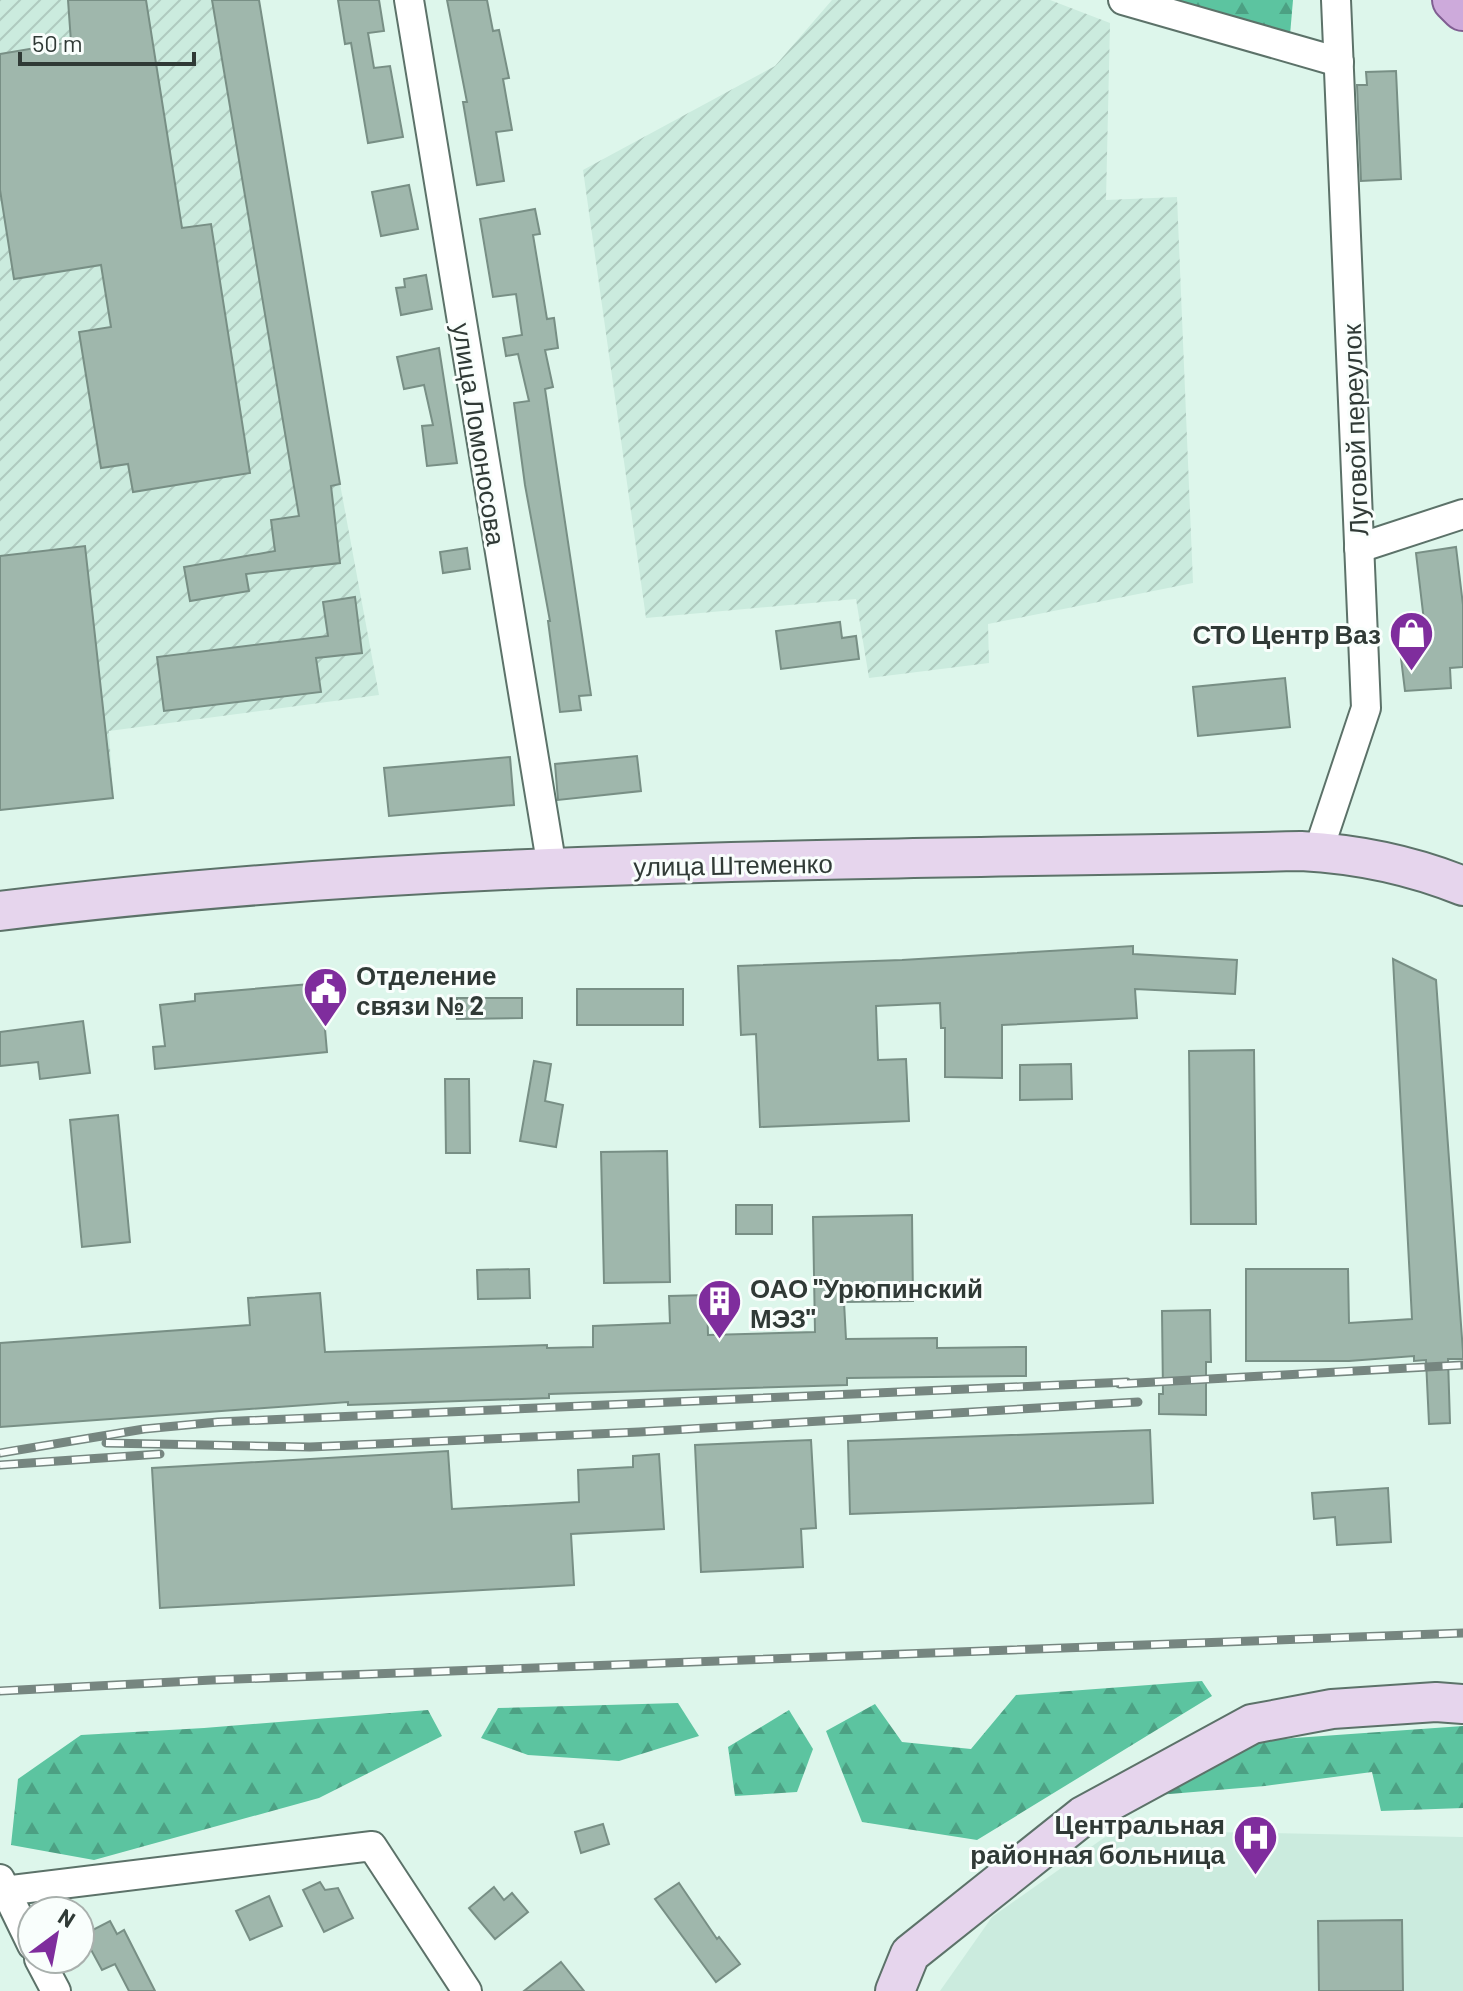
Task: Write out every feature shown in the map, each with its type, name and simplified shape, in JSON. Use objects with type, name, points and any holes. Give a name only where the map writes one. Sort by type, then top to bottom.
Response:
[{"type":"main road","points":[[1454,0],[1463,9]]},
{"type":"main road","name":"улица Штеменко","points":[[0,911],[109,898],[496,869],[1318,852],[1387,862],[1463,886]]},
{"type":"main road","points":[[895,1991],[910,1954],[1083,1816],[1252,1724],[1332,1709],[1436,1702],[1463,1704]]},
{"type":"street","name":"улица Ломоносова","points":[[409,0],[552,868]]},
{"type":"street","points":[[1123,0],[1339,62]]},
{"type":"street","name":"Луговой переулок","points":[[1318,852],[1366,708],[1336,0]]},
{"type":"street","points":[[1359,548],[1463,514]]},
{"type":"street","points":[[16,1913],[2,1885],[372,1846],[467,1991]]},
{"type":"shaded area","points":[[0,0],[259,0],[340,484],[379,695],[109,731],[113,798],[0,810]]},
{"type":"shaded area","points":[[832,0],[1050,0],[1110,23],[1106,200],[1177,197],[1193,583],[988,624],[989,663],[869,678],[856,599],[646,618],[583,170],[775,66]]},
{"type":"shaded area","name":"Центральная районная больница","points":[[1115,1830],[1463,1837],[1463,1991],[940,1991],[992,1917]]},
{"type":"green space","points":[[1171,0],[1293,0],[1290,35]]},
{"type":"green space","points":[[1202,1681],[1212,1696],[977,1840],[862,1822],[826,1731],[875,1704],[902,1742],[971,1749],[1016,1695]]},
{"type":"green space","points":[[678,1703],[699,1736],[619,1761],[528,1755],[481,1738],[498,1708]]},
{"type":"green space","points":[[428,1710],[442,1736],[319,1798],[94,1860],[11,1845],[18,1779],[81,1735]]},
{"type":"green space","points":[[789,1710],[813,1749],[797,1792],[735,1796],[728,1747]]},
{"type":"green space","points":[[1463,1726],[1463,1808],[1381,1811],[1372,1772],[1265,1786],[1134,1797],[1253,1741]]},
{"type":"building","points":[[68,0],[146,0],[182,228],[211,224],[250,473],[133,492],[128,464],[101,468],[79,332],[111,327],[101,265],[14,279],[0,190],[0,54],[71,42]]},
{"type":"building","points":[[212,0],[259,0],[340,484],[331,486],[340,563],[246,574],[249,591],[190,601],[184,567],[275,551],[271,520],[299,516]]},
{"type":"building","points":[[338,0],[379,0],[384,31],[368,33],[374,68],[390,66],[403,137],[368,143],[351,43],[345,44]]},
{"type":"building","points":[[447,0],[487,0],[493,31],[499,30],[509,78],[503,79],[512,130],[496,132],[504,181],[477,185],[463,102],[467,102]]},
{"type":"building","points":[[1396,71],[1401,179],[1361,181],[1357,85],[1367,85],[1366,72]]},
{"type":"building","points":[[409,185],[418,229],[381,236],[372,192]]},
{"type":"building","points":[[535,209],[540,234],[533,235],[547,319],[554,318],[558,348],[545,350],[553,387],[545,389],[591,695],[579,696],[581,710],[560,712],[550,621],[525,485],[514,403],[529,401],[518,354],[506,356],[503,338],[522,335],[516,294],[493,297],[480,219]]},
{"type":"building","points":[[426,275],[432,309],[401,315],[396,288],[405,287],[404,279]]},
{"type":"building","points":[[439,348],[457,463],[427,466],[422,426],[433,425],[424,385],[404,389],[397,357]]},
{"type":"building","points":[[85,546],[113,798],[0,810],[0,556]]},
{"type":"building","points":[[1456,547],[1463,605],[1463,667],[1450,668],[1451,688],[1405,691],[1397,625],[1424,621],[1416,553]]},
{"type":"building","points":[[467,548],[470,569],[443,573],[440,552]]},
{"type":"building","points":[[355,597],[362,653],[316,658],[321,692],[164,711],[157,657],[328,636],[323,602]]},
{"type":"building","points":[[840,622],[842,638],[856,636],[859,659],[781,669],[776,631]]},
{"type":"building","points":[[1285,678],[1290,727],[1198,736],[1193,687]]},
{"type":"building","points":[[637,756],[641,791],[558,800],[555,764]]},
{"type":"building","points":[[510,757],[514,805],[389,816],[384,768]]},
{"type":"building","points":[[1133,946],[1133,954],[1237,960],[1235,994],[1135,989],[1137,1018],[1002,1025],[1002,1078],[945,1077],[945,1028],[941,1028],[940,1003],[876,1006],[878,1060],[906,1059],[909,1121],[760,1127],[756,1034],[741,1035],[738,966]]},
{"type":"building","points":[[1393,959],[1436,980],[1463,1352],[1463,1359],[1448,1359],[1450,1423],[1429,1424],[1426,1360],[1414,1361],[1414,1356],[1349,1361],[1246,1361],[1246,1269],[1348,1269],[1349,1323],[1412,1319]]},
{"type":"building","points":[[321,983],[327,1052],[155,1069],[153,1047],[165,1046],[160,1005],[195,1001],[195,994]]},
{"type":"building","points":[[577,989],[683,989],[683,1025],[577,1025]]},
{"type":"building","points":[[457,998],[522,998],[522,1018],[457,1019]]},
{"type":"building","points":[[83,1021],[90,1073],[40,1079],[38,1062],[0,1066],[0,1032]]},
{"type":"building","points":[[1254,1050],[1256,1224],[1191,1224],[1189,1051]]},
{"type":"building","points":[[534,1061],[551,1064],[545,1101],[563,1105],[556,1147],[520,1141]]},
{"type":"building","points":[[1071,1064],[1072,1099],[1020,1100],[1020,1065]]},
{"type":"building","points":[[445,1079],[469,1079],[470,1153],[446,1153]]},
{"type":"building","points":[[118,1115],[130,1242],[82,1247],[70,1120]]},
{"type":"building","points":[[667,1151],[670,1282],[604,1283],[601,1152]]},
{"type":"building","points":[[736,1205],[772,1205],[772,1234],[736,1234]]},
{"type":"building","points":[[912,1215],[913,1301],[844,1302],[846,1339],[937,1338],[937,1348],[1026,1347],[1026,1376],[847,1378],[847,1385],[549,1394],[549,1398],[348,1405],[348,1402],[0,1427],[0,1343],[250,1325],[248,1298],[320,1293],[325,1352],[547,1345],[547,1348],[593,1347],[593,1326],[670,1323],[669,1296],[707,1295],[708,1335],[815,1332],[813,1217]]},
{"type":"building","points":[[529,1269],[530,1298],[478,1299],[477,1270]]},
{"type":"building","points":[[1210,1310],[1211,1362],[1206,1362],[1206,1415],[1159,1414],[1159,1394],[1163,1394],[1162,1311]]},
{"type":"building","points":[[1150,1430],[1153,1503],[850,1514],[848,1441]]},
{"type":"building","points":[[811,1440],[816,1528],[801,1529],[803,1567],[701,1572],[695,1445]]},
{"type":"building","points":[[448,1451],[452,1509],[579,1502],[578,1470],[633,1467],[633,1456],[659,1454],[664,1529],[571,1534],[574,1585],[160,1608],[152,1468]]},
{"type":"building","points":[[1388,1488],[1391,1542],[1337,1545],[1335,1517],[1314,1519],[1312,1493]]},
{"type":"building","points":[[603,1824],[609,1844],[581,1853],[575,1832]]},
{"type":"building","points":[[320,1882],[325,1890],[338,1888],[353,1918],[324,1932],[303,1890]]},
{"type":"building","points":[[679,1883],[717,1939],[719,1937],[740,1964],[716,1982],[655,1899]]},
{"type":"building","points":[[494,1887],[504,1900],[512,1893],[528,1912],[495,1939],[469,1908]]},
{"type":"building","points":[[269,1896],[282,1926],[250,1940],[236,1911]]},
{"type":"building","points":[[1402,1920],[1403,1991],[1319,1991],[1318,1921]]},
{"type":"building","points":[[110,1921],[117,1934],[124,1930],[155,1991],[129,1991],[115,1964],[102,1970],[96,1959],[96,1928]]},
{"type":"building","points":[[561,1962],[584,1991],[524,1991]]},
{"type":"railway","points":[[1119,1384],[1463,1365]]},
{"type":"railway","points":[[0,1453],[144,1429],[218,1422],[1127,1382]]},
{"type":"railway","points":[[106,1443],[310,1447],[639,1432],[1138,1402]]},
{"type":"railway","points":[[0,1465],[160,1454]]},
{"type":"railway","points":[[0,1691],[212,1680],[1463,1633]]},
{"type":"place","name":"СТО Центр Ваз","points":[[1412,672]]},
{"type":"place","name":"Отделение связи № 2","points":[[325,1028]]},
{"type":"place","name":"ОАО \"Урюпинский МЭЗ\"","points":[[719,1341]]},
{"type":"place","name":"Центральная районная больница","points":[[1256,1877]]}]
